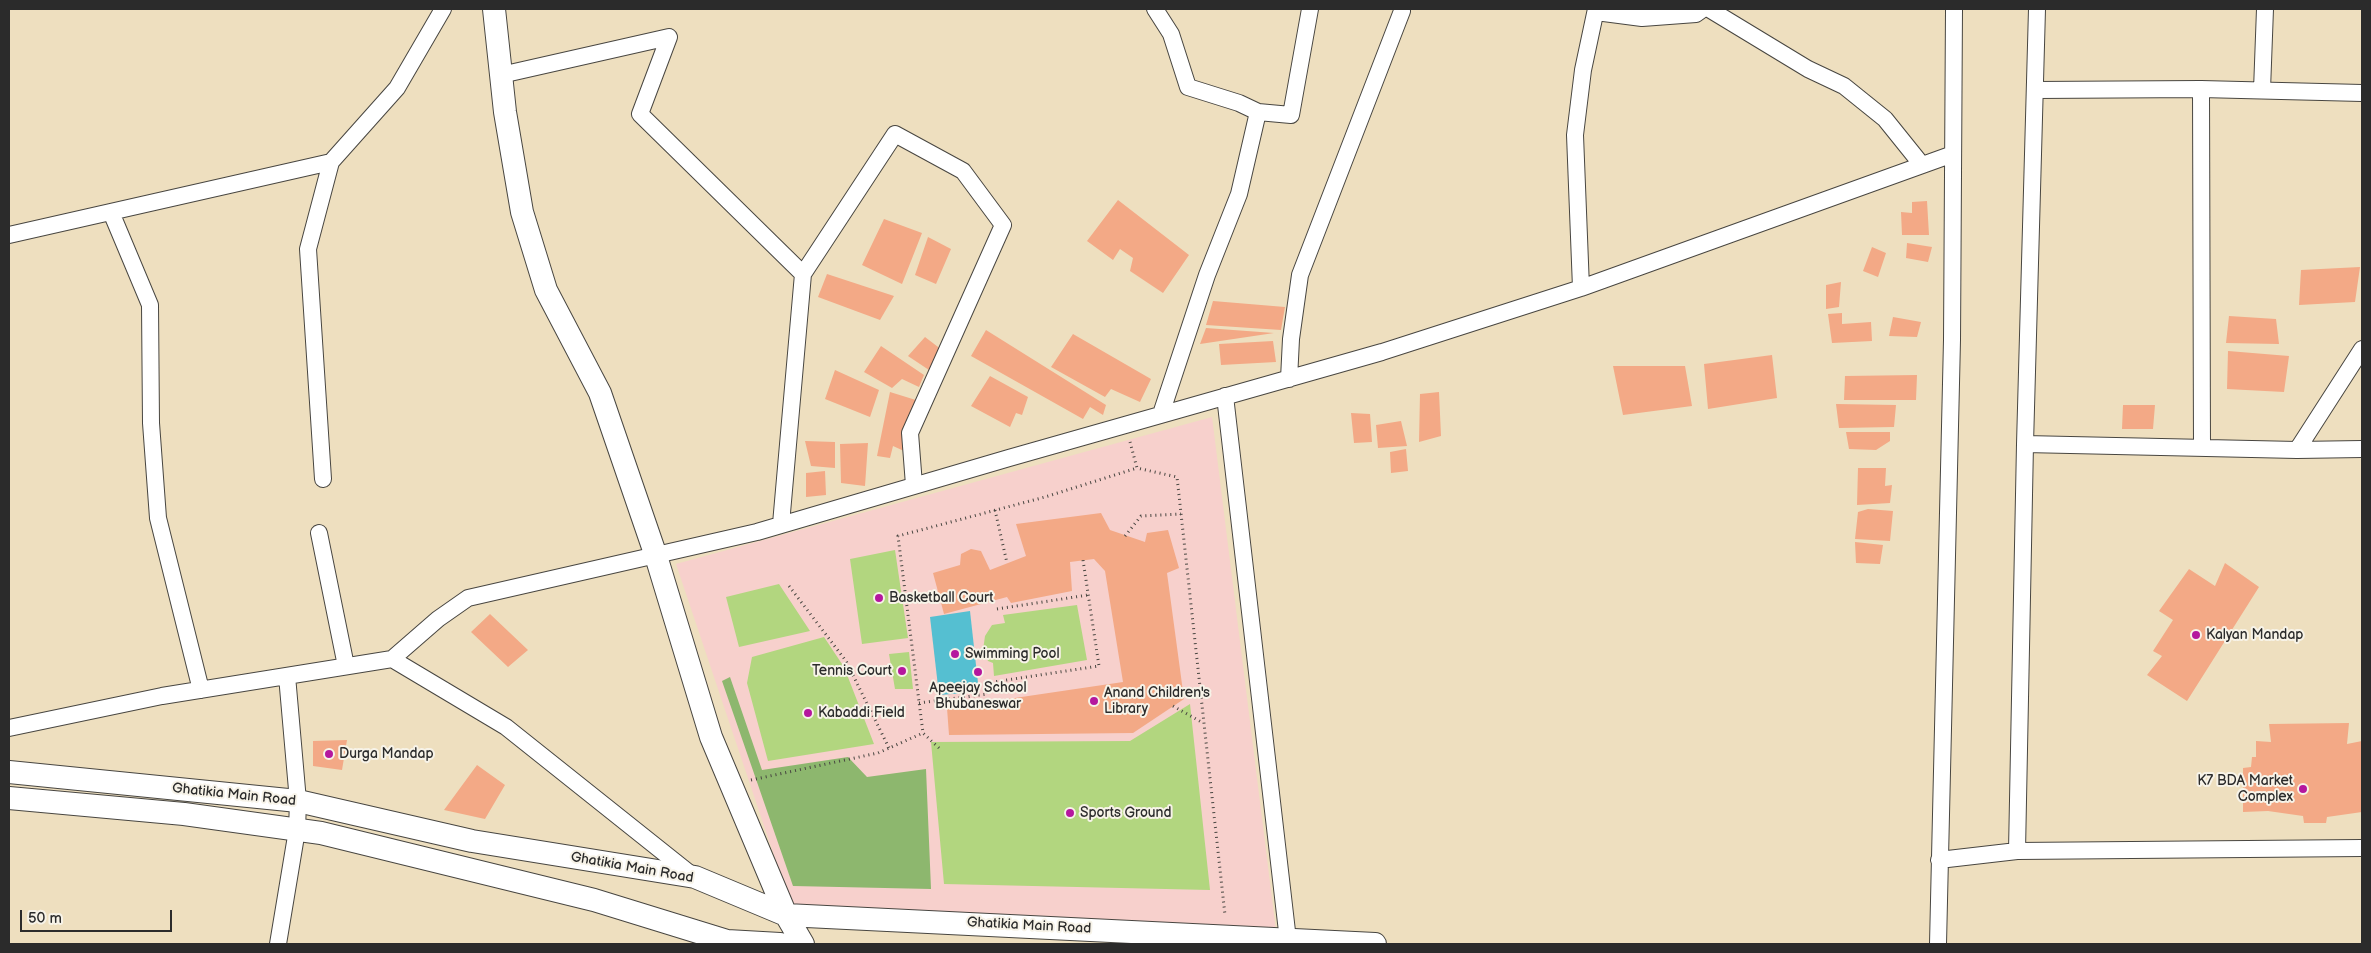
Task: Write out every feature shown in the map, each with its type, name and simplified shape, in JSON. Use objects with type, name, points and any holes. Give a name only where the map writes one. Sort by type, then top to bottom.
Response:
[{"type":"street","points":[[323,479],[308,249],[331,162],[396,88],[443,9]]},
{"type":"street","points":[[494,9],[505,112],[522,212],[546,290],[600,393],[656,556],[711,737],[786,915],[804,944]]},
{"type":"street","points":[[1155,9],[1171,34],[1188,87],[1239,103],[1258,112],[1291,115],[1310,9]]},
{"type":"street","points":[[1580,288],[1575,136],[1583,70],[1596,10],[1642,18],[1696,14],[1703,9]]},
{"type":"street","points":[[1709,9],[1808,69],[1844,86],[1886,119],[1922,165]]},
{"type":"street","points":[[1938,944],[1952,340],[1954,9]]},
{"type":"street","points":[[2017,851],[2025,444],[2038,9]]},
{"type":"street","points":[[2262,90],[2265,9]]},
{"type":"street","points":[[1289,379],[1291,338],[1300,275],[1402,11]]},
{"type":"street","points":[[501,75],[669,37],[640,114],[803,274]]},
{"type":"street","points":[[2036,90],[2201,89],[2362,93]]},
{"type":"street","points":[[2201,89],[2202,448]]},
{"type":"street","points":[[1161,414],[1207,275],[1239,194],[1258,112]]},
{"type":"street","points":[[781,524],[803,274],[895,134],[963,171],[1002,226],[910,432],[914,485]]},
{"type":"street","points":[[9,728],[201,690],[392,659],[438,619],[468,598],[656,556],[781,524],[1382,352],[1580,288],[1953,154]]},
{"type":"street","points":[[9,235],[331,162]]},
{"type":"street","points":[[111,212],[150,305],[151,423],[158,518],[201,690]]},
{"type":"street","points":[[2297,450],[2362,349]]},
{"type":"street","points":[[1225,396],[1288,940]]},
{"type":"street","points":[[2025,444],[2297,450],[2362,449]]},
{"type":"street","points":[[319,533],[346,666]]},
{"type":"street","points":[[392,659],[506,727],[695,877]]},
{"type":"street","points":[[278,944],[298,830],[298,801],[288,676]]},
{"type":"street","name":"Ghatikia Main Road","points":[[9,772],[298,801],[472,841],[695,877],[786,915],[1376,944]]},
{"type":"street","name":"Ghatikia Main Road","points":[[9,798],[184,814],[321,833],[594,900],[727,941],[780,944]]},
{"type":"street","points":[[1939,860],[2017,851],[2362,848]]},
{"type":"path","points":[[1125,424],[1137,468]]},
{"type":"path","points":[[939,748],[923,733],[898,536],[995,510],[1137,468],[1177,477],[1227,936]]},
{"type":"path","points":[[995,510],[1007,563]]},
{"type":"path","points":[[1125,536],[1141,516],[1181,514]]},
{"type":"path","points":[[919,703],[988,694],[987,683],[1099,666],[1083,560]]},
{"type":"path","points":[[789,586],[846,661],[889,748]]},
{"type":"path","points":[[997,609],[1088,595]]},
{"type":"path","points":[[1173,706],[1204,723]]},
{"type":"path","points":[[731,784],[878,753],[923,733]]},
{"type":"shaded area","name":"Apeejay School Bhubaneswar","points":[[1212,417],[1276,931],[791,906],[676,564]]},
{"type":"green space","name":"Basketball Court","points":[[895,550],[908,638],[862,644],[850,559]]},
{"type":"green space","points":[[779,584],[810,631],[739,647],[726,597]]},
{"type":"green space","points":[[1077,605],[1087,660],[994,676],[993,663],[988,661],[983,650],[985,636],[992,625],[1005,623],[1003,615]]},
{"type":"green space","name":"Kabaddi Field","points":[[824,637],[844,667],[874,744],[768,761],[747,683],[752,657]]},
{"type":"green space","name":"Tennis Court","points":[[909,652],[913,689],[895,689],[889,654]]},
{"type":"green space","points":[[730,677],[762,770],[848,757],[867,777],[926,769],[931,889],[793,886],[722,681]]},
{"type":"green space","name":"Sports Ground","points":[[1190,704],[1210,890],[944,884],[931,742],[1130,741]]},
{"type":"water","name":"Swimming Pool","points":[[970,611],[979,692],[939,695],[930,617]]},
{"type":"building","points":[[1118,200],[1189,255],[1163,293],[1130,271],[1133,258],[1120,249],[1113,260],[1087,241]]},
{"type":"building","points":[[1927,201],[1929,235],[1902,235],[1901,212],[1912,213],[1912,202]]},
{"type":"building","points":[[884,219],[922,233],[902,284],[862,265]]},
{"type":"building","points":[[928,237],[951,249],[936,284],[915,275]]},
{"type":"building","points":[[1907,243],[1932,247],[1928,262],[1906,258]]},
{"type":"building","points":[[1872,247],[1886,253],[1878,277],[1863,271]]},
{"type":"building","points":[[2360,267],[2355,302],[2299,305],[2301,270]]},
{"type":"building","points":[[827,274],[894,296],[880,320],[818,297]]},
{"type":"building","points":[[1841,282],[1839,307],[1826,309],[1826,285]]},
{"type":"building","points":[[1213,301],[1285,307],[1281,330],[1206,325]]},
{"type":"building","points":[[1842,313],[1842,324],[1871,322],[1872,341],[1832,343],[1828,314]]},
{"type":"building","points":[[2229,316],[2276,319],[2279,344],[2226,343]]},
{"type":"building","points":[[1893,317],[1921,322],[1917,337],[1889,336]]},
{"type":"building","points":[[1206,328],[1274,333],[1200,344]]},
{"type":"building","points":[[986,330],[1106,405],[1103,415],[1090,407],[1083,419],[971,356]]},
{"type":"building","points":[[1073,334],[1151,379],[1140,402],[1111,389],[1105,397],[1051,367]]},
{"type":"building","points":[[925,337],[942,350],[929,370],[908,356]]},
{"type":"building","points":[[1273,341],[1276,362],[1221,365],[1219,344]]},
{"type":"building","points":[[881,346],[924,375],[919,387],[902,379],[892,388],[864,372]]},
{"type":"building","points":[[2228,351],[2289,356],[2284,392],[2227,389]]},
{"type":"building","points":[[1772,355],[1777,398],[1708,409],[1704,364]]},
{"type":"building","points":[[1613,366],[1685,366],[1692,406],[1623,415]]},
{"type":"building","points":[[835,370],[879,390],[870,417],[825,399]]},
{"type":"building","points":[[1917,375],[1916,400],[1844,400],[1845,376]]},
{"type":"building","points":[[990,376],[1028,397],[1022,415],[1016,413],[1010,427],[971,406]]},
{"type":"building","points":[[890,392],[919,401],[904,451],[893,446],[890,458],[877,456]]},
{"type":"building","points":[[1439,392],[1441,436],[1419,442],[1420,394]]},
{"type":"building","points":[[1836,404],[1896,405],[1894,427],[1839,428]]},
{"type":"building","points":[[2123,405],[2155,405],[2153,429],[2122,429]]},
{"type":"building","points":[[1351,413],[1370,414],[1372,442],[1354,443]]},
{"type":"building","points":[[1401,421],[1407,446],[1378,448],[1376,425]]},
{"type":"building","points":[[1846,432],[1890,432],[1890,441],[1876,450],[1849,449]]},
{"type":"building","points":[[805,441],[835,442],[835,468],[811,466]]},
{"type":"building","points":[[868,443],[865,486],[841,483],[840,444]]},
{"type":"building","points":[[1406,449],[1408,471],[1391,473],[1390,452]]},
{"type":"building","points":[[1858,468],[1886,468],[1885,486],[1892,485],[1890,503],[1857,505]]},
{"type":"building","points":[[825,471],[826,495],[806,497],[806,473]]},
{"type":"building","points":[[1868,509],[1893,511],[1890,541],[1855,539],[1858,512]]},
{"type":"building","points":[[1101,513],[1110,530],[1145,542],[1147,533],[1168,530],[1179,568],[1167,573],[1184,699],[1133,733],[949,735],[947,708],[1123,682],[1105,571],[1094,559],[1070,562],[1072,591],[1011,603],[1007,597],[944,614],[933,573],[960,565],[961,554],[971,549],[981,551],[990,570],[1026,556],[1016,524]]},
{"type":"building","points":[[1855,542],[1883,545],[1880,564],[1856,563]]},
{"type":"building","name":"Kalyan Mandap","points":[[2225,563],[2259,587],[2187,701],[2147,675],[2162,656],[2153,651],[2173,620],[2159,611],[2189,569],[2215,586]]},
{"type":"building","points":[[490,614],[528,650],[508,667],[471,632]]},
{"type":"building","name":"K7 BDA Market Complex","points":[[2349,723],[2347,744],[2362,741],[2362,812],[2327,817],[2326,823],[2304,823],[2303,816],[2268,811],[2243,812],[2243,768],[2251,767],[2252,757],[2256,757],[2256,741],[2271,742],[2269,724]]},
{"type":"building","name":"Durga Mandap","points":[[347,740],[342,770],[313,766],[313,741]]},
{"type":"building","points":[[477,765],[505,785],[485,819],[444,810]]},
{"type":"place","name":"Basketball Court","points":[[879,598]]},
{"type":"place","name":"Kalyan Mandap","points":[[2196,635]]},
{"type":"place","name":"Swimming Pool","points":[[955,654]]},
{"type":"place","name":"Tennis Court","points":[[902,671]]},
{"type":"place","name":"Apeejay School Bhubaneswar","points":[[978,672]]},
{"type":"place","name":"Anand Children's Library","points":[[1094,701]]},
{"type":"place","name":"Kabaddi Field","points":[[808,713]]},
{"type":"place","name":"Durga Mandap","points":[[329,754]]},
{"type":"place","name":"K7 BDA Market Complex","points":[[2303,789]]},
{"type":"place","name":"Sports Ground","points":[[1070,813]]}]
